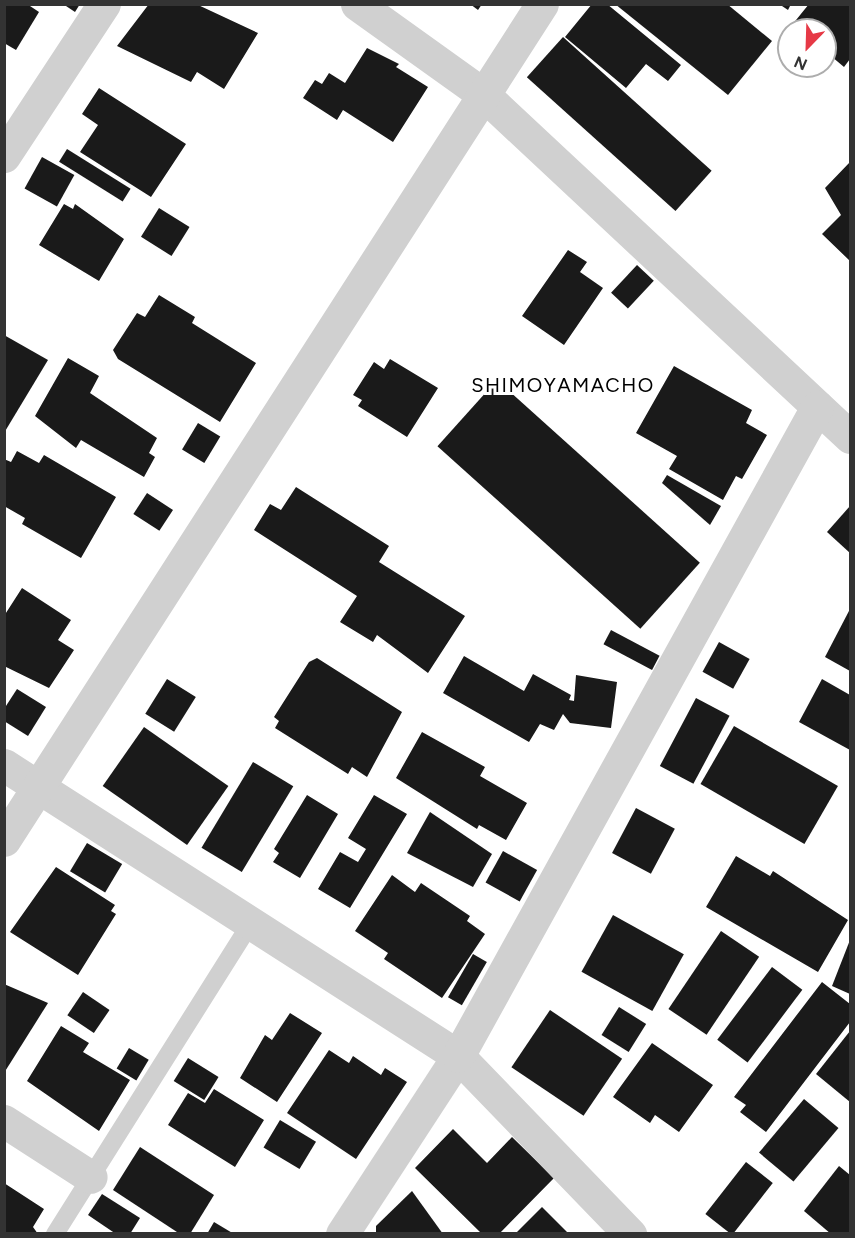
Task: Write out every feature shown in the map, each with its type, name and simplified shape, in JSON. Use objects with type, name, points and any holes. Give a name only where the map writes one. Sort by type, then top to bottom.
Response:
[{"type":"street","points":[[4,156],[104,4]]},
{"type":"street","points":[[357,4],[484,95],[850,437]]},
{"type":"street","points":[[4,840],[543,4]]},
{"type":"street","points":[[342,1233],[458,1056],[817,407]]},
{"type":"street","points":[[4,765],[458,1056],[630,1233]]},
{"type":"street","points":[[4,1121],[91,1177]]},
{"type":"lane","points":[[56,1233],[250,924]]},
{"type":"building","points":[[4,4],[27,4],[39,12],[16,50],[4,43]]},
{"type":"building","points":[[63,4],[80,4],[75,12]]},
{"type":"building","points":[[149,4],[196,4],[258,33],[224,89],[197,72],[191,82],[117,46]]},
{"type":"building","points":[[470,4],[482,4],[478,10]]},
{"type":"building","points":[[592,4],[607,4],[681,65],[668,81],[646,64],[626,88],[565,37]]},
{"type":"building","points":[[615,4],[727,4],[772,41],[728,95]]},
{"type":"building","points":[[779,4],[791,4],[788,10]]},
{"type":"building","points":[[809,4],[850,4],[850,59],[844,67],[837,61],[837,18],[798,18]]},
{"type":"building","points":[[563,37],[712,171],[675,211],[527,77]]},
{"type":"building","points":[[367,48],[399,64],[396,67],[428,87],[393,142],[343,110],[337,120],[303,98],[315,80],[322,84],[329,73],[345,83]]},
{"type":"building","points":[[99,88],[186,144],[151,197],[80,152],[98,125],[82,114]]},
{"type":"building","points":[[67,149],[131,189],[123,201],[59,162]]},
{"type":"building","points":[[42,157],[74,175],[57,206],[25,188]]},
{"type":"building","points":[[850,162],[850,261],[822,234],[841,215],[825,188]]},
{"type":"building","points":[[64,204],[73,209],[75,204],[124,239],[99,281],[39,245]]},
{"type":"building","points":[[159,208],[190,227],[172,256],[141,237]]},
{"type":"building","points":[[568,250],[587,262],[580,272],[603,288],[564,345],[522,316]]},
{"type":"building","points":[[637,265],[654,281],[628,308],[611,293]]},
{"type":"building","points":[[159,295],[195,317],[192,323],[256,363],[220,422],[118,359],[113,350],[137,313],[145,317]]},
{"type":"building","points":[[4,335],[48,360],[4,433]]},
{"type":"building","points":[[68,358],[99,376],[90,393],[157,438],[149,453],[155,457],[144,477],[81,440],[76,448],[35,416]]},
{"type":"building","points":[[390,359],[438,388],[407,437],[358,406],[362,400],[353,395],[374,362],[384,369]]},
{"type":"building","points":[[674,366],[752,410],[746,423],[767,435],[742,479],[736,476],[723,500],[669,469],[677,456],[636,433]]},
{"type":"building","points":[[497,380],[700,563],[640,629],[437,446]]},
{"type":"building","points":[[198,423],[220,436],[204,463],[182,450]]},
{"type":"building","points":[[17,451],[39,463],[44,455],[116,497],[81,558],[22,524],[25,518],[4,506],[4,459],[11,462]]},
{"type":"building","points":[[667,475],[721,506],[710,525],[662,483]]},
{"type":"building","points":[[296,487],[389,546],[379,562],[465,616],[428,673],[377,635],[373,642],[340,622],[357,596],[254,530],[270,504],[281,510]]},
{"type":"building","points":[[147,493],[173,510],[159,531],[133,514]]},
{"type":"building","points":[[850,506],[850,553],[827,532]]},
{"type":"building","points":[[22,588],[71,620],[58,640],[74,650],[49,688],[4,666],[4,616]]},
{"type":"building","points":[[850,609],[850,671],[825,657]]},
{"type":"building","points":[[611,630],[660,656],[652,670],[603,644]]},
{"type":"building","points":[[719,642],[750,659],[733,689],[703,672]]},
{"type":"building","points":[[464,656],[524,691],[533,674],[571,695],[569,700],[574,701],[576,675],[617,682],[611,728],[570,723],[563,714],[554,730],[540,724],[529,742],[443,693]]},
{"type":"building","points":[[317,658],[402,712],[367,777],[352,767],[348,774],[275,728],[279,721],[274,717],[309,662]]},
{"type":"building","points":[[167,679],[196,697],[174,732],[145,714]]},
{"type":"building","points":[[822,679],[850,695],[850,750],[799,722]]},
{"type":"building","points":[[17,689],[46,707],[28,736],[4,721],[4,709]]},
{"type":"building","points":[[696,698],[730,716],[693,784],[660,766]]},
{"type":"building","points":[[734,726],[838,786],[804,844],[700,784]]},
{"type":"building","points":[[144,727],[228,786],[187,845],[103,786]]},
{"type":"building","points":[[422,732],[485,767],[480,776],[527,803],[506,840],[479,825],[477,829],[396,778]]},
{"type":"building","points":[[253,762],[293,786],[242,872],[201,848]]},
{"type":"building","points":[[307,795],[338,814],[300,878],[273,862],[279,853],[274,849]]},
{"type":"building","points":[[374,795],[407,814],[350,908],[318,889],[340,852],[358,862],[366,849],[348,838]]},
{"type":"building","points":[[636,808],[675,829],[651,874],[612,853]]},
{"type":"building","points":[[430,812],[492,854],[473,887],[407,853]]},
{"type":"building","points":[[87,843],[122,864],[105,892],[70,871]]},
{"type":"building","points":[[503,851],[537,870],[520,901],[486,882]]},
{"type":"building","points":[[736,856],[770,876],[773,871],[848,920],[818,972],[706,907]]},
{"type":"building","points":[[56,867],[115,905],[111,911],[116,914],[78,975],[10,932]]},
{"type":"building","points":[[392,875],[415,892],[421,883],[470,916],[467,921],[485,934],[442,998],[384,959],[388,953],[355,931]]},
{"type":"building","points":[[613,915],[684,954],[652,1011],[581,972]]},
{"type":"building","points":[[721,931],[759,957],[707,1035],[668,1009]]},
{"type":"building","points":[[850,940],[850,994],[832,986]]},
{"type":"building","points":[[473,954],[487,962],[462,1005],[448,997]]},
{"type":"building","points":[[772,967],[802,990],[748,1063],[717,1040]]},
{"type":"building","points":[[822,982],[850,1004],[850,1022],[766,1132],[740,1112],[746,1105],[734,1097]]},
{"type":"building","points":[[4,984],[48,1003],[4,1073]]},
{"type":"building","points":[[83,992],[110,1010],[94,1033],[67,1015]]},
{"type":"building","points":[[619,1007],[646,1024],[629,1052],[602,1035]]},
{"type":"building","points":[[550,1010],[622,1059],[584,1116],[511,1067]]},
{"type":"building","points":[[290,1013],[322,1033],[277,1102],[240,1078],[265,1035],[272,1040]]},
{"type":"building","points":[[61,1026],[89,1043],[83,1052],[130,1080],[99,1131],[27,1081]]},
{"type":"building","points":[[850,1031],[850,1102],[816,1074]]},
{"type":"building","points":[[652,1043],[713,1085],[679,1132],[655,1115],[650,1123],[613,1097]]},
{"type":"building","points":[[129,1048],[149,1060],[136,1080],[117,1069]]},
{"type":"building","points":[[329,1050],[349,1063],[353,1056],[381,1075],[385,1068],[407,1082],[356,1159],[287,1113]]},
{"type":"building","points":[[188,1058],[219,1077],[204,1100],[174,1081]]},
{"type":"building","points":[[214,1089],[264,1120],[235,1167],[168,1125],[188,1093],[205,1103]]},
{"type":"building","points":[[804,1099],[838,1128],[793,1182],[759,1153]]},
{"type":"building","points":[[280,1120],[316,1142],[300,1169],[264,1147]]},
{"type":"building","points":[[453,1129],[487,1163],[512,1137],[554,1178],[499,1234],[482,1234],[415,1168]]},
{"type":"building","points":[[140,1147],[214,1195],[190,1234],[180,1234],[113,1190]]},
{"type":"building","points":[[746,1162],[773,1183],[733,1234],[705,1214]]},
{"type":"building","points":[[839,1166],[850,1175],[850,1234],[831,1234],[804,1211]]},
{"type":"building","points":[[4,1183],[44,1209],[33,1227],[38,1234],[4,1234]]},
{"type":"building","points":[[412,1191],[443,1234],[376,1234],[376,1226]]},
{"type":"building","points":[[102,1194],[140,1218],[130,1234],[116,1234],[88,1215]]},
{"type":"building","points":[[542,1207],[569,1234],[515,1234]]},
{"type":"building","points":[[214,1222],[234,1234],[207,1234]]},
{"type":"district","name":"SHIMOYAMACHO","points":[[563,385]]}]
